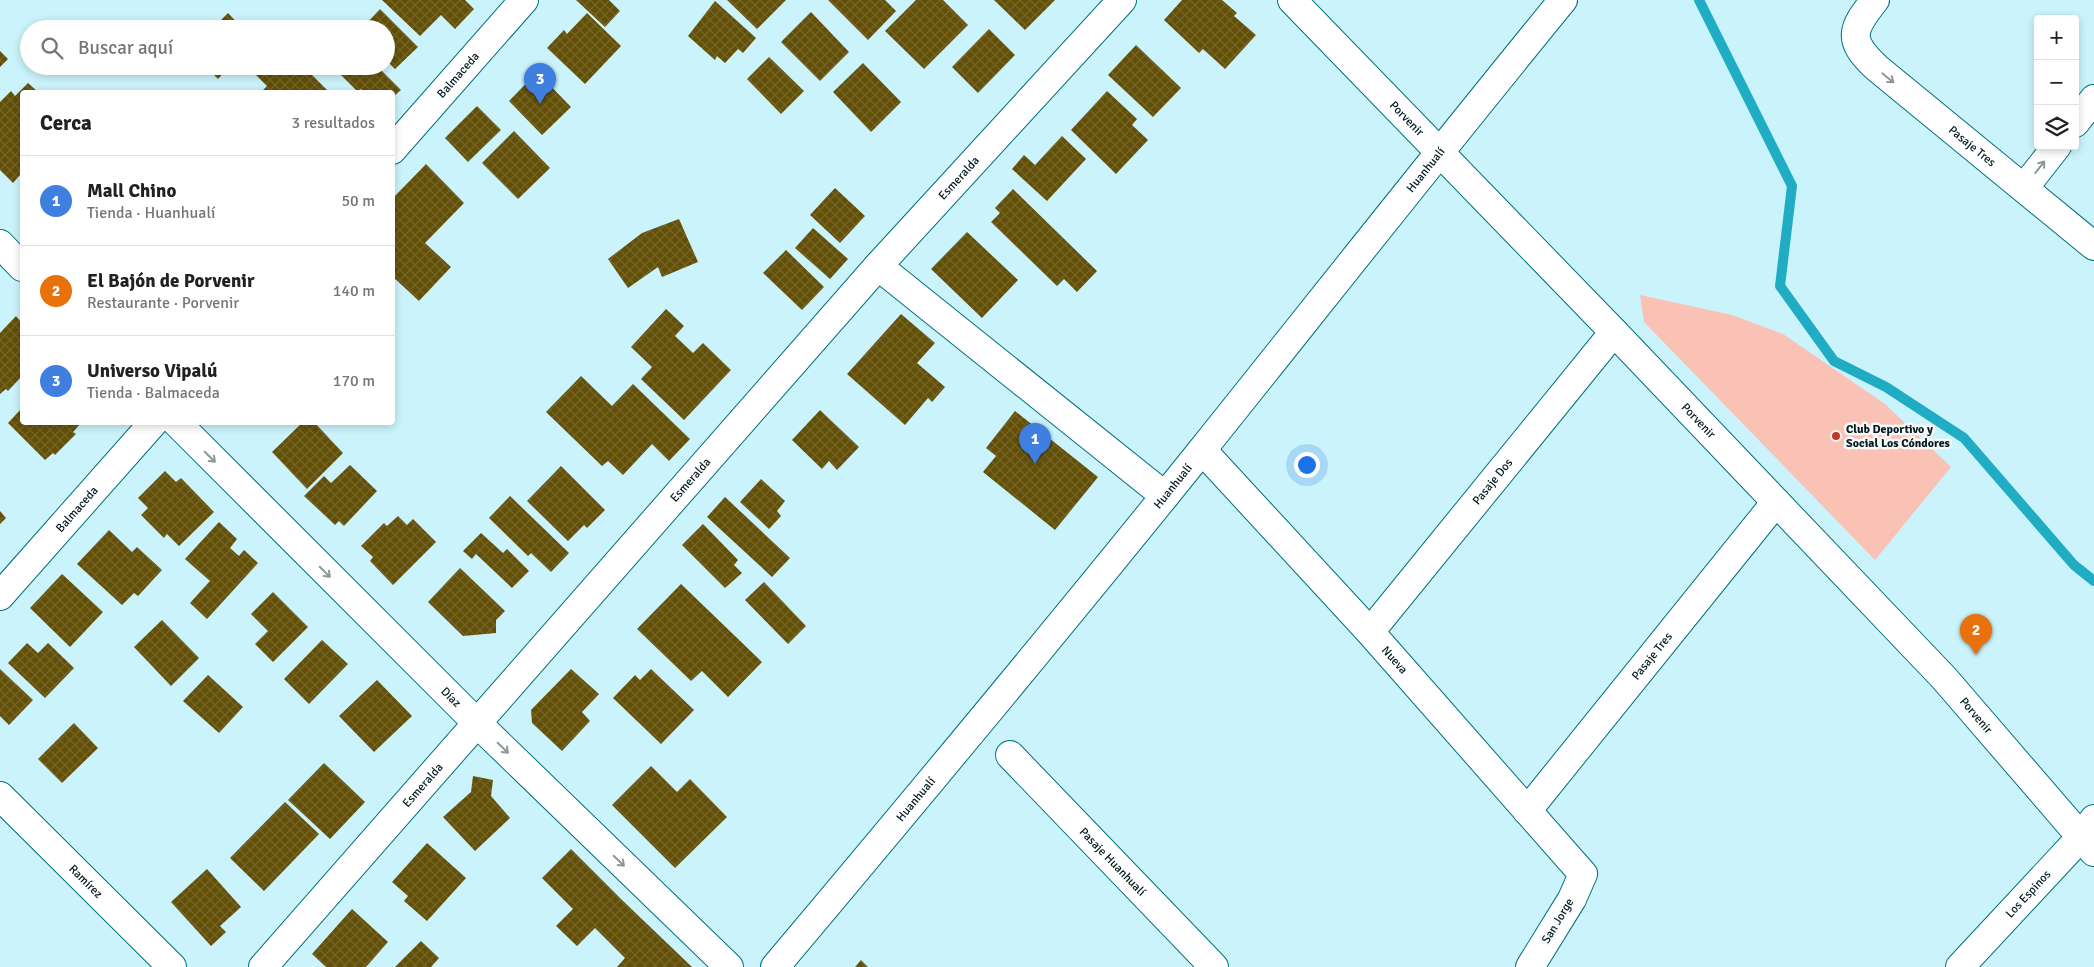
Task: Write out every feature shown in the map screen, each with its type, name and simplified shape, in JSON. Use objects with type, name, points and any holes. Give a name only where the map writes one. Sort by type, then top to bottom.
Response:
[{"type":"street","name":"Esmeralda","points":[[263,967],[878,266],[1122,0]]},
{"type":"street","name":"Porvenir","points":[[1292,0],[1614,332],[1949,683],[2090,836]]},
{"type":"street","name":"Huanhualí","points":[[775,967],[986,716],[1165,496],[1439,151],[1562,0]]},
{"type":"street","name":"Pasaje Tres","points":[[1875,0],[1861,18],[1855,31],[1857,42],[1863,54],[1877,68],[2094,246]]},
{"type":"street","name":"Balmaceda","points":[[395,147],[519,2]]},
{"type":"street","points":[[2079,118],[2094,99]]},
{"type":"street","points":[[2024,188],[2054,150]]},
{"type":"street","points":[[0,244],[20,265]]},
{"type":"street","points":[[878,266],[1165,496]]},
{"type":"street","name":"Pasaje Dos","points":[[1370,632],[1614,332]]},
{"type":"street","name":"Balmaceda","points":[[0,596],[151,425]]},
{"type":"street","name":"Díaz","points":[[179,425],[478,724],[729,967]]},
{"type":"street","name":"Nueva","points":[[1202,450],[1370,632],[1583,874]]},
{"type":"street","name":"Pasaje Tres","points":[[1527,812],[1776,502]]},
{"type":"street","name":"Pasaje Huanhualí","points":[[1010,755],[1214,967]]},
{"type":"street","name":"Ramírez","points":[[0,796],[172,967]]},
{"type":"street","name":"Los Espinos","points":[[1960,967],[2090,836]]},
{"type":"street","name":"San Jorge","points":[[1530,967],[1572,898],[1583,874]]},
{"type":"shaded area","name":"Club Deportivo y Social Los Cóndores","points":[[1640,295],[1732,315],[1783,334],[1885,404],[1951,467],[1875,560],[1644,322]]},
{"type":"building","points":[[382,0],[465,0],[474,9],[455,29],[441,15],[420,36]]},
{"type":"building","points":[[576,0],[609,0],[620,11],[605,27]]},
{"type":"building","points":[[727,0],[786,0],[757,29]]},
{"type":"building","points":[[828,0],[885,0],[896,11],[868,40]]},
{"type":"building","points":[[916,0],[943,0],[968,25],[924,69],[885,31]]},
{"type":"building","points":[[994,0],[1055,0],[1025,30]]},
{"type":"building","points":[[1182,0],[1222,0],[1237,13],[1234,16],[1256,35],[1225,69],[1203,49],[1199,53],[1164,20]]},
{"type":"building","points":[[715,1],[756,38],[743,53],[738,49],[725,63],[717,56],[715,60],[688,36]]},
{"type":"building","points":[[380,9],[391,20],[370,20]]},
{"type":"building","points":[[811,12],[849,52],[820,81],[781,42]]},
{"type":"building","points":[[228,13],[235,20],[221,20]]},
{"type":"building","points":[[587,13],[621,46],[585,84],[547,48],[564,30],[567,34]]},
{"type":"building","points":[[395,24],[418,47],[395,69]]},
{"type":"building","points":[[989,29],[1015,55],[978,93],[952,67]]},
{"type":"building","points":[[1136,45],[1181,88],[1153,117],[1108,75]]},
{"type":"building","points":[[0,51],[8,59],[0,67]]},
{"type":"building","points":[[769,57],[804,91],[781,114],[747,79]]},
{"type":"building","points":[[863,63],[901,102],[871,132],[833,92]]},
{"type":"building","points":[[537,72],[571,107],[542,135],[509,101]]},
{"type":"building","points":[[256,75],[312,75],[327,90],[263,90],[267,86]]},
{"type":"building","points":[[341,75],[386,75],[401,90],[395,95],[395,90],[356,90]]},
{"type":"building","points":[[28,83],[36,90],[21,90]]},
{"type":"building","points":[[11,91],[15,96],[20,91],[20,175],[13,183],[0,170],[0,102]]},
{"type":"building","points":[[1107,91],[1137,119],[1132,125],[1148,140],[1116,174],[1071,130]]},
{"type":"building","points":[[477,106],[501,130],[468,162],[445,138]]},
{"type":"building","points":[[514,131],[550,168],[518,199],[482,163]]},
{"type":"building","points":[[1062,136],[1086,159],[1047,201],[1012,169],[1024,155],[1035,165]]},
{"type":"building","points":[[426,164],[464,203],[425,243],[451,267],[419,301],[395,279],[395,196]]},
{"type":"building","points":[[835,188],[865,216],[840,243],[810,215]]},
{"type":"building","points":[[1013,189],[1097,271],[1077,292],[1064,279],[1057,286],[991,222],[1000,213],[995,208]]},
{"type":"building","points":[[679,219],[698,262],[662,277],[658,267],[628,288],[608,259],[642,233]]},
{"type":"building","points":[[813,228],[848,259],[830,279],[795,248]]},
{"type":"building","points":[[967,232],[1018,280],[982,318],[931,269]]},
{"type":"building","points":[[786,250],[824,287],[802,310],[763,273]]},
{"type":"building","points":[[666,309],[684,326],[675,336],[693,353],[703,343],[731,370],[684,420],[641,379],[652,367],[631,347]]},
{"type":"building","points":[[901,314],[935,343],[917,363],[945,387],[932,402],[928,398],[905,425],[847,374]]},
{"type":"building","points":[[16,316],[20,321],[20,378],[8,391],[6,389],[0,394],[0,333]]},
{"type":"building","points":[[581,376],[612,406],[633,384],[690,439],[669,461],[652,444],[623,475],[608,461],[602,466],[546,412]]},
{"type":"building","points":[[20,410],[20,425],[79,425],[73,432],[76,434],[55,455],[53,453],[45,460],[8,423]]},
{"type":"building","points":[[820,410],[859,447],[837,470],[829,461],[822,469],[792,440]]},
{"type":"building","points":[[1015,411],[1098,477],[1055,530],[983,472],[996,456],[986,448]]},
{"type":"building","points":[[300,425],[317,425],[343,453],[307,489],[272,452]]},
{"type":"building","points":[[350,465],[377,491],[344,526],[339,521],[335,525],[304,496],[324,476],[331,483]]},
{"type":"building","points":[[561,466],[605,510],[587,528],[584,525],[568,541],[527,501]]},
{"type":"building","points":[[165,471],[176,482],[181,478],[214,512],[179,546],[167,534],[164,538],[141,515],[148,508],[138,498]]},
{"type":"building","points":[[761,479],[785,501],[777,511],[781,516],[769,529],[740,502]]},
{"type":"building","points":[[510,496],[569,553],[551,572],[531,553],[528,556],[489,518]]},
{"type":"building","points":[[725,497],[790,558],[772,577],[707,517]]},
{"type":"building","points":[[0,511],[6,518],[0,524]]},
{"type":"building","points":[[398,516],[407,525],[413,519],[436,542],[393,585],[370,561],[373,557],[361,546],[384,523],[387,526]]},
{"type":"building","points":[[219,522],[237,539],[230,548],[239,556],[244,550],[258,563],[207,619],[190,603],[210,581],[185,559]]},
{"type":"building","points":[[703,524],[738,560],[734,565],[742,573],[725,588],[682,545]]},
{"type":"building","points":[[109,530],[132,552],[137,547],[162,570],[138,596],[134,593],[122,605],[77,564]]},
{"type":"building","points":[[481,533],[503,553],[507,549],[529,571],[512,588],[476,554],[472,559],[463,551]]},
{"type":"building","points":[[460,568],[505,611],[496,620],[496,633],[463,636],[428,602]]},
{"type":"building","points":[[62,574],[103,612],[70,647],[30,608]]},
{"type":"building","points":[[764,582],[806,626],[788,644],[745,600]]},
{"type":"building","points":[[681,584],[762,662],[728,697],[702,671],[691,681],[637,629]]},
{"type":"building","points":[[273,592],[308,627],[273,662],[255,644],[268,631],[251,614]]},
{"type":"building","points":[[162,620],[199,658],[171,686],[134,647]]},
{"type":"building","points":[[322,640],[348,664],[309,704],[284,679]]},
{"type":"building","points":[[27,643],[38,653],[48,643],[74,668],[45,698],[8,663]]},
{"type":"building","points":[[0,669],[33,700],[9,725],[0,716]]},
{"type":"building","points":[[571,669],[599,694],[582,712],[590,721],[562,751],[532,723],[531,710]]},
{"type":"building","points":[[651,669],[694,710],[661,744],[613,698],[635,675],[640,680]]},
{"type":"building","points":[[208,675],[243,707],[219,733],[183,701]]},
{"type":"building","points":[[377,680],[412,716],[374,752],[339,716]]},
{"type":"building","points":[[74,723],[98,748],[62,783],[38,759]]},
{"type":"building","points":[[324,763],[365,802],[330,839],[288,800]]},
{"type":"building","points":[[651,766],[677,792],[690,779],[727,817],[675,868],[612,805]]},
{"type":"building","points":[[473,776],[493,780],[491,796],[510,818],[475,851],[443,817],[471,792]]},
{"type":"building","points":[[285,802],[319,834],[264,891],[230,858]]},
{"type":"building","points":[[427,843],[466,878],[427,921],[404,901],[408,896],[392,882]]},
{"type":"building","points":[[571,849],[692,967],[617,967],[625,958],[595,928],[577,946],[556,926],[573,909],[542,878]]},
{"type":"building","points":[[207,869],[241,907],[220,926],[226,932],[211,946],[171,902]]},
{"type":"building","points":[[352,909],[388,942],[366,967],[326,967],[312,954]]},
{"type":"building","points":[[421,941],[439,958],[431,967],[395,967]]},
{"type":"building","points":[[861,960],[868,967],[855,967]]},
{"type":"waterway","points":[[1699,0],[1792,186],[1780,286],[1834,361],[1886,387],[1964,438],[2074,565],[2094,581]]},
{"type":"place","name":"Universo Vipalú","points":[[540,104]]},
{"type":"place","name":"Club Deportivo y Social Los Cóndores","points":[[1836,436]]},
{"type":"place","name":"Mall Chino","points":[[1035,464]]},
{"type":"place","name":"El Bajón de Porvenir","points":[[1976,655]]}]
